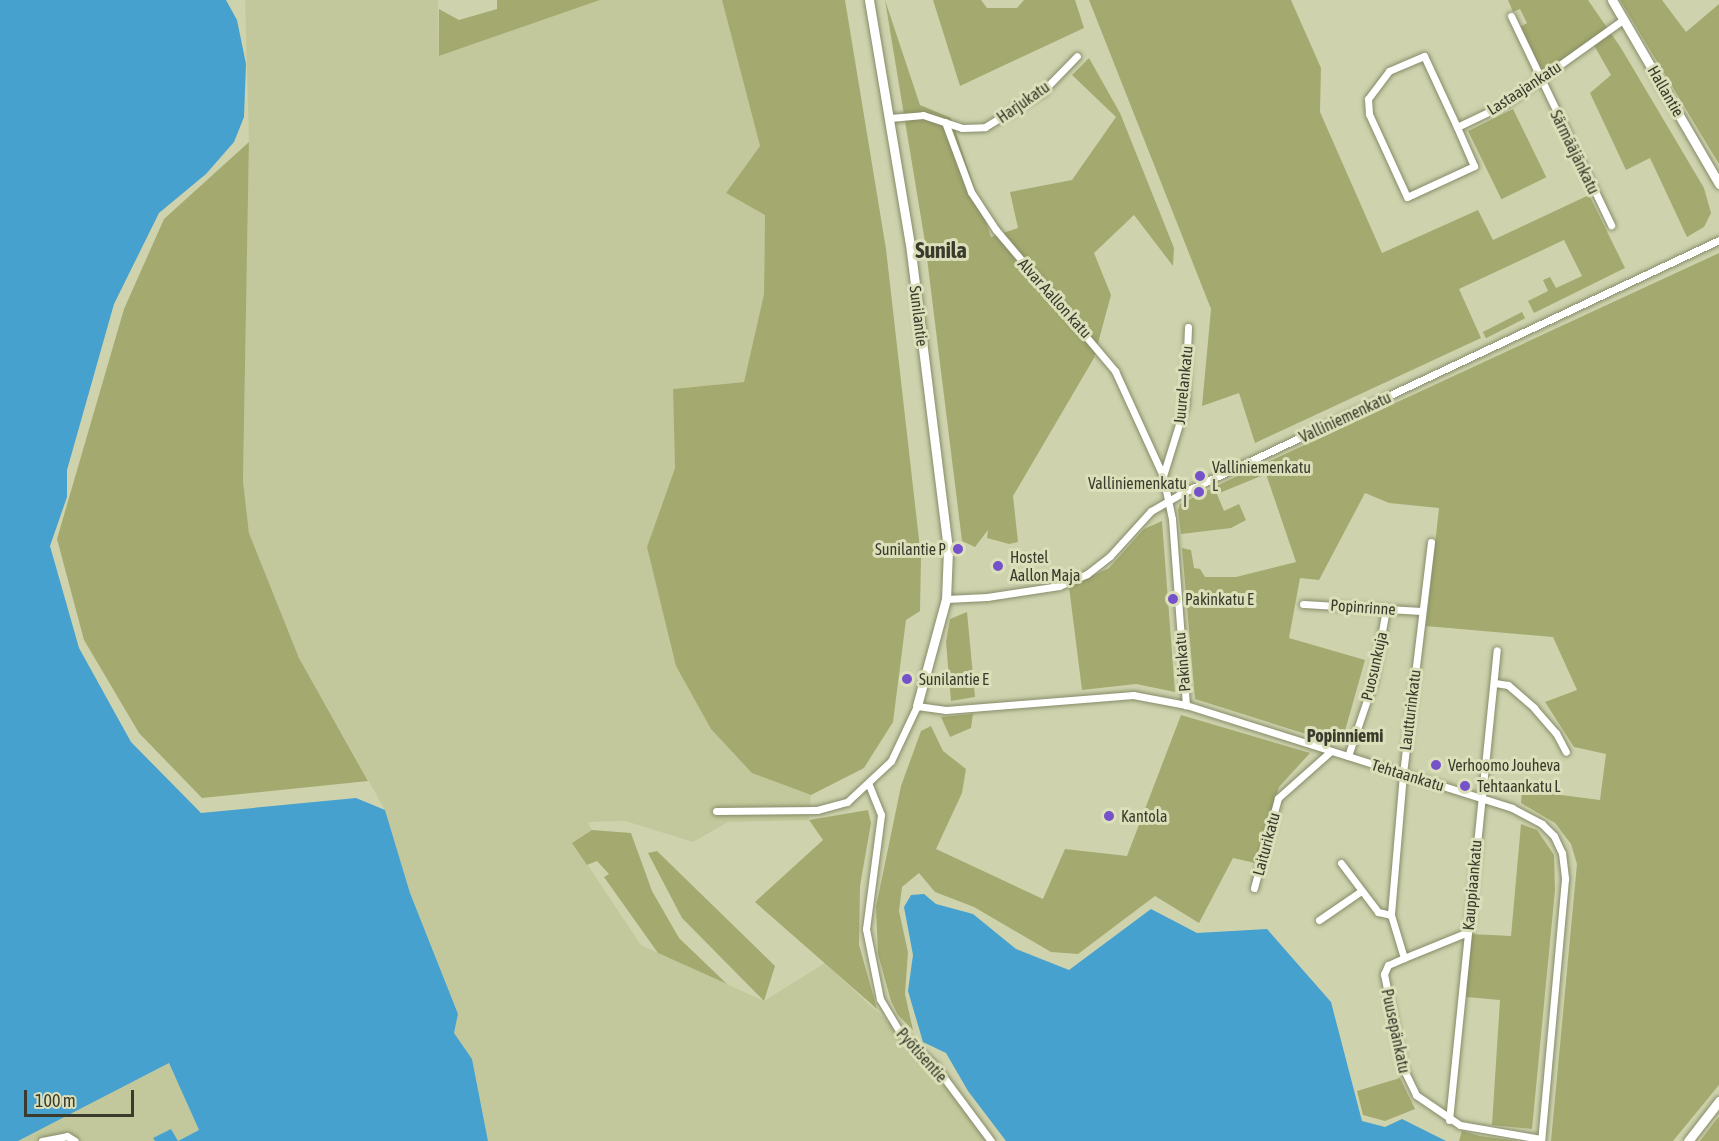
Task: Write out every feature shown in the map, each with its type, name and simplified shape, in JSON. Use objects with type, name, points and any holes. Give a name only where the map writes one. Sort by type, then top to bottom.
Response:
[{"type":"street","name":"Sunilantie","points":[[870,0],[910,244],[949,563],[946,599],[917,706]]},
{"type":"street","name":"Hallantie","points":[[1611,0],[1719,184]]},
{"type":"street","name":"Särmääjänkatu","points":[[1511,16],[1539,80],[1611,225]]},
{"type":"street","name":"Lastaajankatu","points":[[1457,127],[1505,104],[1624,19]]},
{"type":"street","name":"Harjukatu","points":[[890,118],[923,115],[962,128],[985,127],[1042,92],[1077,56]]},
{"type":"street","points":[[1424,56],[1457,127],[1474,166],[1407,197],[1369,114],[1368,99],[1377,83],[1389,71],[1424,56]]},
{"type":"street","name":"Alvar Aallon katu","points":[[945,122],[971,192],[996,230],[1079,324],[1115,371],[1163,476]]},
{"type":"street","name":"Valliniemenkatu","points":[[946,599],[987,597],[1072,580],[1110,556],[1151,511],[1169,500],[1719,240]]},
{"type":"street","name":"Juurelankatu","points":[[1163,476],[1185,405],[1188,327]]},
{"type":"street","name":"Pakinkatu","points":[[1163,476],[1169,500],[1186,705]]},
{"type":"street","name":"Lautturinkatu","points":[[1391,915],[1403,774],[1431,542]]},
{"type":"street","name":"Popinrinne","points":[[1303,604],[1422,611]]},
{"type":"street","name":"Puosunkuja","points":[[1348,756],[1373,682],[1386,609]]},
{"type":"street","name":"Kauppiaankatu","points":[[1449,1120],[1480,797],[1495,683],[1497,650]]},
{"type":"street","points":[[1495,683],[1508,685],[1534,708],[1556,733],[1566,752]]},
{"type":"street","name":"Tehtaankatu","points":[[917,706],[946,710],[1133,694],[1186,705],[1480,797],[1512,808],[1542,824],[1554,836],[1563,860],[1565,879],[1541,1140]]},
{"type":"street","points":[[716,810],[834,807],[868,785],[898,750],[917,706]]},
{"type":"street","name":"Laiturikatu","points":[[1254,888],[1278,798],[1331,751]]},
{"type":"street","name":"Pyötisentie","points":[[868,785],[881,815],[866,929],[877,988],[900,1032],[936,1067],[991,1141]]},
{"type":"street","points":[[1341,863],[1378,912],[1391,915],[1404,958]]},
{"type":"street","points":[[1319,920],[1361,891]]},
{"type":"street","name":"Puusepänkatu","points":[[1468,932],[1388,965],[1383,975],[1403,1068],[1416,1095],[1449,1120],[1470,1128],[1541,1140]]},
{"type":"street","points":[[1688,1141],[1719,1101]]},
{"type":"street","points":[[42,1141],[67,1136],[75,1141]]},
{"type":"shaded area","points":[[245,0],[438,0],[439,56],[600,0],[722,0],[760,146],[726,193],[765,215],[764,294],[744,382],[673,389],[675,468],[647,547],[752,773],[811,795],[809,820],[728,822],[693,842],[625,821],[588,822],[592,830],[573,843],[641,945],[764,1001],[825,963],[936,1067],[991,1141],[488,1141],[472,1059],[454,1033],[458,1014],[410,893],[385,810],[299,658],[249,533],[243,481],[249,142]]},
{"type":"shaded area","points":[[497,0],[600,0],[439,56],[439,9],[459,20],[497,9]]},
{"type":"shaded area","points":[[722,0],[845,0],[886,249],[921,557],[920,611],[906,620],[893,722],[864,768],[811,795],[752,773],[711,729],[676,666],[647,547],[675,468],[673,389],[744,382],[764,294],[765,215],[726,193],[760,146]]},
{"type":"shaded area","points":[[885,0],[920,105],[951,118],[991,237],[1018,228],[1010,192],[1072,180],[1116,117],[1072,75],[1089,58],[1120,113],[1174,248],[1173,266],[1134,215],[1094,253],[1111,295],[1094,358],[1013,496],[1018,542],[1009,544],[987,538],[988,530],[975,547],[962,541],[925,242]]},
{"type":"shaded area","points":[[933,0],[981,0],[987,8],[1017,8],[1024,0],[1075,0],[1084,28],[960,86]]},
{"type":"shaded area","points":[[1089,0],[1291,0],[1321,68],[1320,112],[1382,253],[1478,210],[1493,240],[1589,195],[1625,268],[1534,313],[1528,301],[1548,291],[1543,280],[1550,277],[1556,288],[1582,276],[1564,240],[1459,289],[1481,338],[1255,443],[1239,393],[1202,406],[1211,309]]},
{"type":"shaded area","points":[[1508,0],[1588,0],[1621,48],[1704,188],[1711,213],[1704,227],[1687,237],[1650,158],[1626,170],[1590,93],[1611,75],[1591,40],[1541,74],[1520,27],[1527,23],[1520,9],[1513,12]]},
{"type":"shaded area","points":[[1620,0],[1662,0],[1686,32],[1719,4],[1719,164]]},
{"type":"shaded area","points":[[1513,109],[1546,177],[1501,199],[1468,131]]},
{"type":"shaded area","points":[[249,142],[243,481],[249,533],[299,658],[368,781],[202,798],[139,733],[84,640],[57,539],[124,309],[164,219]]},
{"type":"shaded area","points":[[1719,253],[1719,1085],[1673,1141],[1551,1141],[1577,864],[1571,844],[1555,823],[1521,803],[1522,790],[1600,800],[1606,754],[1574,747],[1545,702],[1577,690],[1553,637],[1426,626],[1439,508],[1389,503],[1365,493],[1319,580],[1300,578],[1289,638],[1365,660],[1341,745],[1195,699],[1182,548],[1191,550],[1194,568],[1200,569],[1205,577],[1236,577],[1296,562],[1266,474],[1217,494],[1224,511],[1239,504],[1246,520],[1231,528],[1181,534],[1178,510],[1180,504],[1231,479]]},
{"type":"shaded area","points":[[1522,312],[1525,318],[1486,338],[1483,332]]},
{"type":"shaded area","points":[[1162,521],[1175,692],[1136,684],[1082,690],[1069,587],[1109,568],[1144,529]]},
{"type":"shaded area","points":[[967,612],[975,697],[951,701],[946,642],[950,619]]},
{"type":"shaded area","points":[[973,714],[971,728],[950,737],[941,717]]},
{"type":"shaded area","points":[[1181,715],[1310,753],[1279,787],[1255,863],[1233,858],[1199,923],[1155,896],[1078,954],[1051,952],[974,907],[935,892],[919,873],[902,887],[899,911],[908,952],[905,994],[913,1030],[898,1015],[891,1001],[878,954],[876,907],[901,786],[921,731],[931,726],[943,751],[966,769],[962,793],[936,849],[1043,899],[1065,849],[1127,856]]},
{"type":"shaded area","points":[[868,810],[871,823],[860,886],[859,945],[877,1009],[755,902],[823,840],[809,820]]},
{"type":"shaded area","points":[[1521,824],[1537,830],[1554,855],[1555,890],[1532,1129],[1492,1125],[1500,1000],[1466,997],[1471,934],[1511,936]]},
{"type":"shaded area","points":[[592,830],[631,833],[652,891],[679,938],[727,984],[658,953],[604,877],[609,874],[597,861],[587,865],[572,843]]},
{"type":"shaded area","points":[[657,851],[775,966],[764,1001],[682,918],[648,853]]},
{"type":"shaded area","points":[[169,1063],[199,1130],[178,1141],[171,1129],[153,1138],[155,1141],[18,1141]]},
{"type":"shaded area","points":[[1400,1078],[1415,1109],[1385,1121],[1363,1115],[1357,1091]]},
{"type":"shaded area","points":[[1719,1117],[1719,1141],[1700,1141],[1716,1120]]},
{"type":"shaded area","points":[[1462,1131],[1480,1136],[1518,1141],[1459,1141]]},
{"type":"water","points":[[0,0],[226,0],[237,20],[246,64],[244,117],[234,142],[206,174],[159,213],[114,304],[67,470],[67,497],[50,546],[79,648],[131,742],[201,813],[356,798],[385,810],[410,893],[458,1014],[454,1033],[472,1059],[488,1141],[178,1141],[199,1130],[169,1063],[18,1141],[0,1141]]},
{"type":"water","points":[[924,894],[936,904],[973,914],[1016,949],[1069,970],[1151,909],[1197,933],[1267,929],[1331,1002],[1362,1121],[1385,1127],[1402,1119],[1446,1141],[1006,1141],[968,1091],[946,1053],[923,1042],[908,991],[913,955],[904,907],[911,895]]},
{"type":"water","points":[[171,1129],[178,1141],[155,1141],[153,1138]]},
{"type":"place","name":"Valliniemenkatu L","points":[[1200,476]]},
{"type":"place","name":"Valliniemenkatu I","points":[[1199,492]]},
{"type":"place","name":"Sunilantie P","points":[[958,549]]},
{"type":"place","name":"Hostel Aallon Maja","points":[[998,566]]},
{"type":"place","name":"Pakinkatu E","points":[[1173,599]]},
{"type":"place","name":"Sunilantie E","points":[[907,679]]},
{"type":"place","name":"Verhoomo Jouheva","points":[[1436,765]]},
{"type":"place","name":"Tehtaankatu L","points":[[1465,786]]},
{"type":"place","name":"Kantola","points":[[1109,816]]},
{"type":"district","name":"Sunila","points":[[941,251]]},
{"type":"district","name":"Popinniemi","points":[[1345,736]]}]
